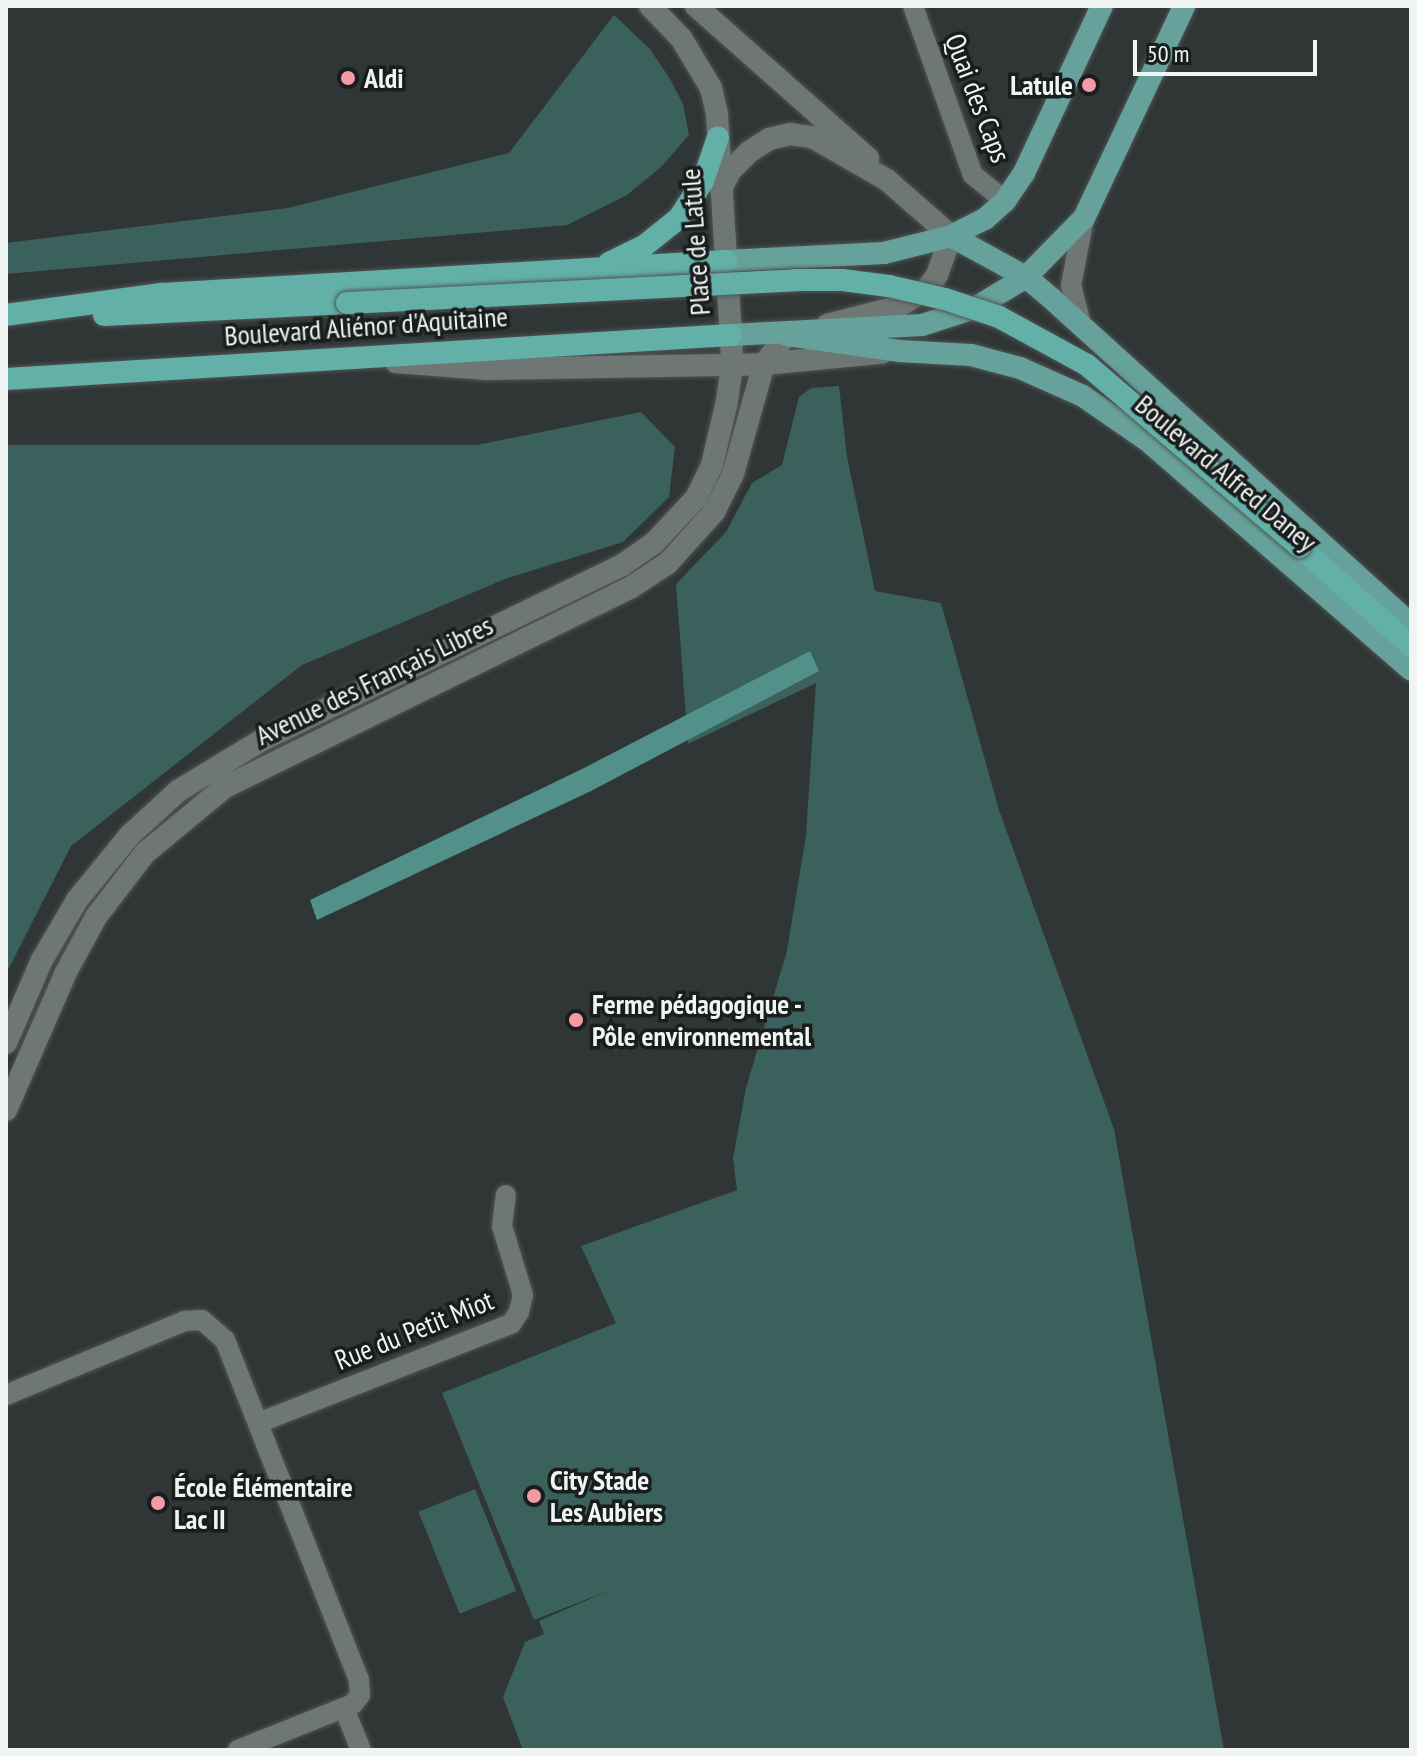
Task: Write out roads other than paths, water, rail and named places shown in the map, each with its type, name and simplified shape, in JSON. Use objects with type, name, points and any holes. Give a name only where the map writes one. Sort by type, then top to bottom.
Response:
[{"type":"highway","points":[[599,267],[644,246],[679,218],[703,181],[718,137]]},
{"type":"highway","name":"Boulevard Aliénor d'Aquitaine","points":[[6,316],[162,294],[726,261]]},
{"type":"highway","points":[[6,316],[347,303],[796,280],[889,286],[945,299],[999,317],[1087,365],[1411,646]]},
{"type":"highway","name":"Boulevard Aliénor d'Aquitaine","points":[[6,379],[731,335]]},
{"type":"main road","points":[[726,261],[884,253],[951,236],[985,219],[1005,201],[1024,173],[1102,6]]},
{"type":"main road","name":"Place de Latule","points":[[731,335],[787,335],[944,321],[975,308],[1026,277],[1084,218],[1184,6]]},
{"type":"main road","points":[[951,236],[1026,277],[1081,324]]},
{"type":"main road","name":"Boulevard Alfred Daney","points":[[1081,324],[1411,625]]},
{"type":"main road","name":"Place de Latule","points":[[787,335],[899,351],[981,358]]},
{"type":"main road","name":"Boulevard Alfred Daney","points":[[981,358],[1053,380],[1148,441],[1411,670]]},
{"type":"street","points":[[650,6],[697,60],[711,88],[718,137]]},
{"type":"street","points":[[696,6],[860,149],[887,180],[951,236],[937,275],[928,288],[897,307],[787,335]]},
{"type":"street","name":"Quai des Caps","points":[[913,6],[973,175],[1005,201]]},
{"type":"street","points":[[721,189],[730,171],[749,152],[769,139],[790,134],[812,137],[887,180]]},
{"type":"street","name":"Place de Latule","points":[[718,137],[731,335]]},
{"type":"street","points":[[1081,324],[1071,285],[1084,218]]},
{"type":"street","name":"Avenue des Français Libres","points":[[6,1043],[42,960],[77,900],[130,835],[178,791],[262,740],[621,566],[654,543],[696,498],[712,465],[722,433],[732,364],[731,335]]},
{"type":"street","name":"Avenue des Français Libres","points":[[6,1110],[21,1068],[90,928],[145,853],[225,787],[630,588],[668,563],[714,512],[727,487],[764,364],[787,335]]},
{"type":"street","points":[[351,359],[487,369],[764,364],[899,351]]},
{"type":"street","name":"Rue du Petit Miot","points":[[258,1423],[511,1324],[519,1312],[523,1295],[502,1226],[506,1195]]},
{"type":"street","points":[[6,1395],[185,1321],[202,1320],[225,1340],[359,1681],[360,1695],[344,1708],[238,1750]]},
{"type":"street","points":[[344,1708],[361,1750]]},
{"type":"place","name":"Aldi","points":[[348,78]]},
{"type":"place","name":"Latule","points":[[1089,85]]},
{"type":"place","name":"Ferme pédagogique - Pôle environnemental","points":[[576,1020]]},
{"type":"place","name":"City Stade Les Aubiers","points":[[534,1496]]},
{"type":"place","name":"École Élémentaire Lac II","points":[[158,1503]]}]
